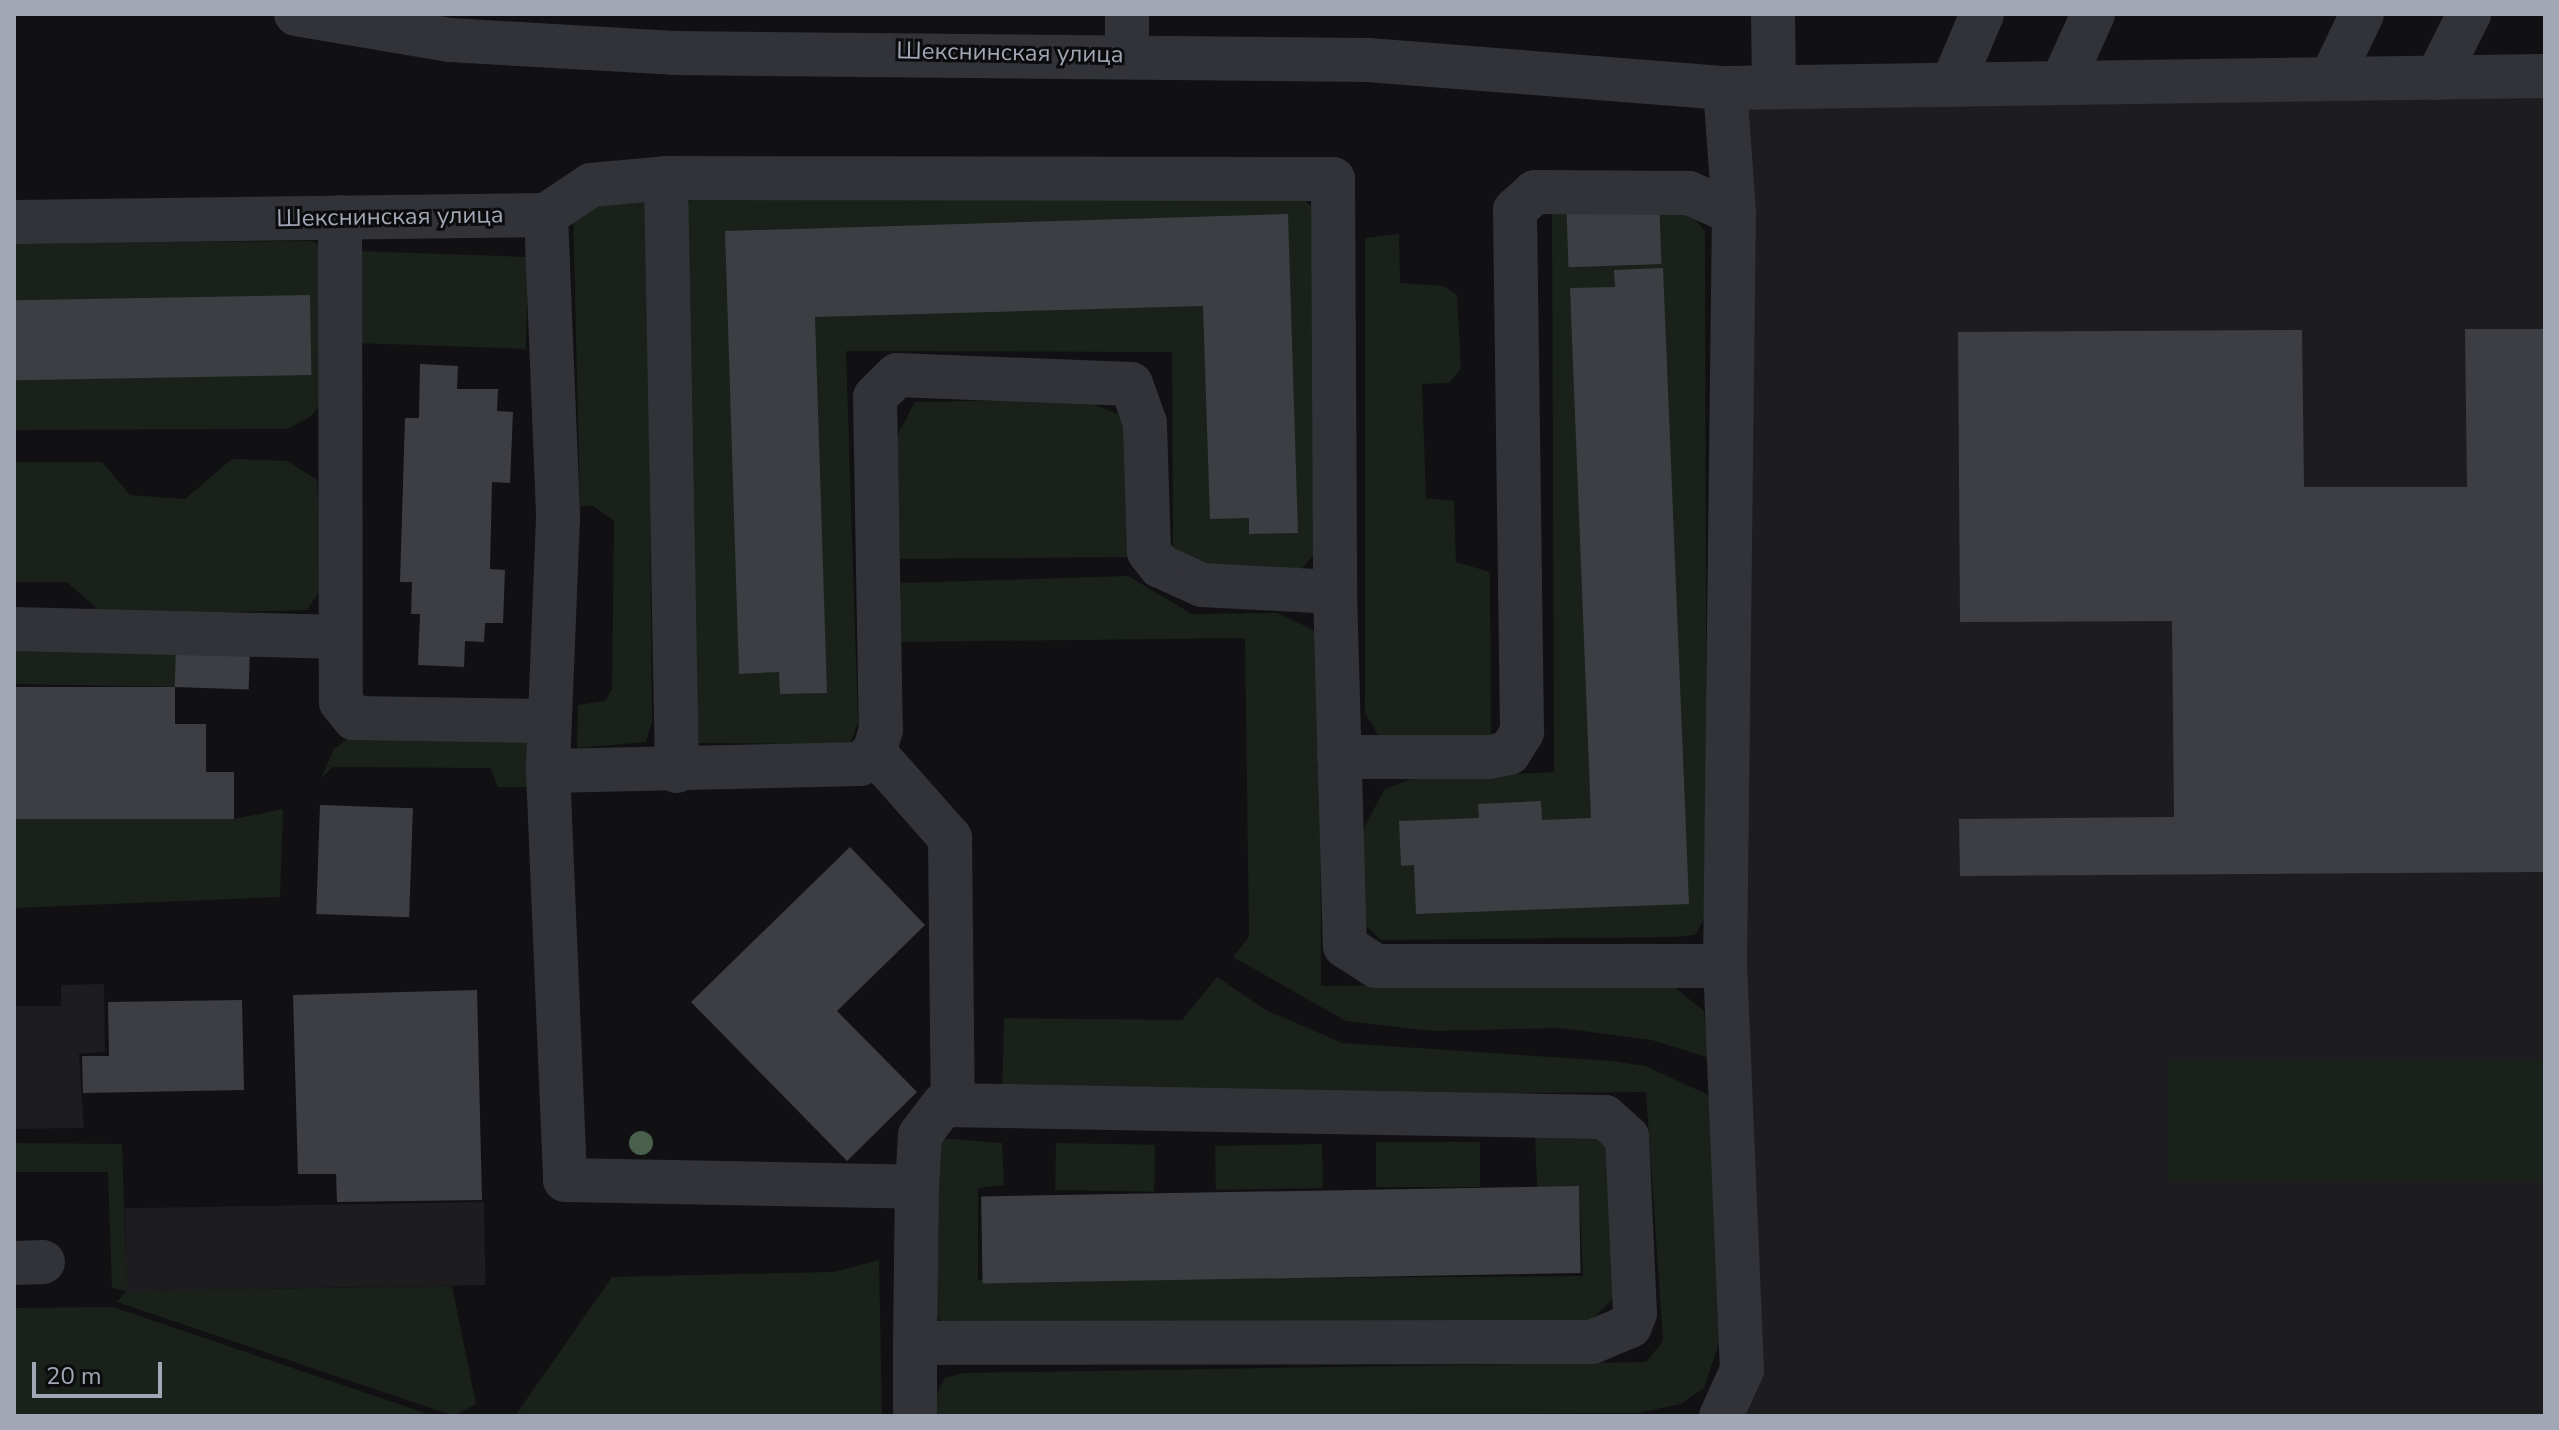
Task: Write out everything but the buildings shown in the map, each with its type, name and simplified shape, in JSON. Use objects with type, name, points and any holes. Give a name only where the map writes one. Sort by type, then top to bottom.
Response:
[{"type":"street","name":"Шекснинская улица","points":[[296,14],[450,40],[674,53],[1127,34],[1725,88],[2545,76]]},
{"type":"street","points":[[1773,14],[1774,87]]},
{"type":"street","points":[[1952,85],[1982,14]]},
{"type":"street","points":[[2062,83],[2093,14]]},
{"type":"street","points":[[2331,79],[2362,14]]},
{"type":"street","points":[[2437,78],[2469,14]]},
{"type":"street","points":[[1721,1416],[1742,1370],[1725,966],[1734,213],[1725,88]]},
{"type":"street","points":[[917,1187],[565,1180],[548,771],[558,518],[546,215],[591,185],[666,178],[1333,179],[1335,592],[1343,933],[1356,956],[1376,966],[1725,966]]},
{"type":"street","points":[[666,178],[677,771]]},
{"type":"street","points":[[1339,757],[1489,757],[1509,753],[1522,732],[1515,210],[1535,192],[1674,193],[1734,213]]},
{"type":"street","name":"Шекснинская улица","points":[[14,222],[546,215]]},
{"type":"street","points":[[340,217],[341,702],[354,718],[548,721]]},
{"type":"street","points":[[548,771],[677,771],[860,764],[874,752],[881,730],[875,397],[897,375],[1131,384],[1145,423],[1149,552],[1160,566],[1202,585],[1335,592]]},
{"type":"street","points":[[14,629],[340,637]]},
{"type":"street","points":[[874,752],[950,838],[953,1105]]},
{"type":"street","points":[[915,1343],[1592,1342],[1630,1326],[1635,1313],[1627,1137],[1605,1117],[943,1105],[920,1135],[917,1187],[915,1343],[915,1416]]},
{"type":"shaded area","points":[[1725,81],[2545,81],[2545,1416],[1725,1416]]},
{"type":"shaded area","points":[[695,193],[1302,197],[1312,208],[1319,549],[1302,568],[1208,568],[1173,552],[1172,352],[846,351],[858,723],[850,744],[693,743],[684,209]]},
{"type":"shaded area","points":[[647,195],[652,721],[646,742],[577,748],[578,705],[605,701],[612,689],[614,521],[593,506],[580,506],[573,211]]},
{"type":"shaded area","points":[[1552,210],[1691,215],[1705,231],[1707,914],[1695,935],[1673,937],[1381,940],[1364,924],[1363,830],[1384,790],[1411,779],[1554,772]]},
{"type":"shaded area","points":[[1399,234],[1400,283],[1444,286],[1457,295],[1461,369],[1449,383],[1422,384],[1426,498],[1454,501],[1456,562],[1490,572],[1491,742],[1382,741],[1365,713],[1365,238]]},
{"type":"shaded area","points":[[312,241],[328,251],[328,396],[310,417],[287,429],[14,430],[14,243]]},
{"type":"shaded area","points":[[359,251],[529,257],[526,349],[356,343]]},
{"type":"shaded area","points":[[1081,399],[1123,416],[1130,440],[1127,557],[900,559],[896,438],[915,402]]},
{"type":"shaded area","points":[[232,459],[287,461],[317,480],[323,586],[307,610],[105,616],[67,582],[14,582],[14,462],[102,462],[130,495],[185,499]]},
{"type":"shaded area","points":[[1128,576],[1192,614],[1278,613],[1313,630],[1320,647],[1321,986],[1669,983],[1704,1011],[1709,1058],[1652,1040],[1560,1028],[1432,1031],[1346,1021],[1233,957],[1249,937],[1245,638],[898,642],[901,583]]},
{"type":"shaded area","points":[[14,646],[176,649],[175,687],[14,684]]},
{"type":"shaded area","points":[[516,736],[528,744],[530,787],[498,787],[490,768],[333,767],[321,778],[334,749],[350,737]]},
{"type":"shaded area","points":[[283,809],[280,897],[14,908],[14,819],[234,819]]},
{"type":"shaded area","points":[[1217,977],[1266,1010],[1342,1043],[1612,1061],[1645,1066],[1711,1096],[1721,1337],[1704,1388],[1681,1404],[1638,1413],[926,1416],[945,1378],[963,1373],[1646,1362],[1663,1341],[1646,1092],[1002,1097],[1004,1018],[1182,1020]]},
{"type":"shaded area","points":[[104,984],[105,1052],[79,1054],[84,1128],[14,1129],[14,1006],[61,1006],[61,985]]},
{"type":"shaded area","points":[[2168,1061],[2545,1061],[2545,1182],[2168,1182]]},
{"type":"shaded area","points":[[1535,1132],[1601,1137],[1614,1157],[1620,1291],[1591,1321],[944,1324],[931,1311],[927,1137],[1002,1143],[1004,1185],[978,1188],[978,1280],[1583,1276],[1579,1187],[1537,1187]]},
{"type":"shaded area","points":[[1376,1142],[1480,1142],[1480,1187],[1376,1187]]},
{"type":"shaded area","points":[[14,1143],[122,1144],[127,1291],[452,1286],[476,1404],[454,1416],[117,1302],[126,1291],[112,1288],[108,1172],[14,1172]]},
{"type":"shaded area","points":[[1056,1143],[1155,1145],[1154,1192],[1055,1190]]},
{"type":"shaded area","points":[[1322,1144],[1323,1188],[1216,1190],[1215,1146]]},
{"type":"shaded area","points":[[484,1202],[485,1285],[127,1291],[125,1208]]},
{"type":"shaded area","points":[[879,1260],[882,1416],[515,1416],[612,1277],[834,1272]]},
{"type":"shaded area","points":[[113,1307],[434,1416],[14,1416],[14,1308]]}]
